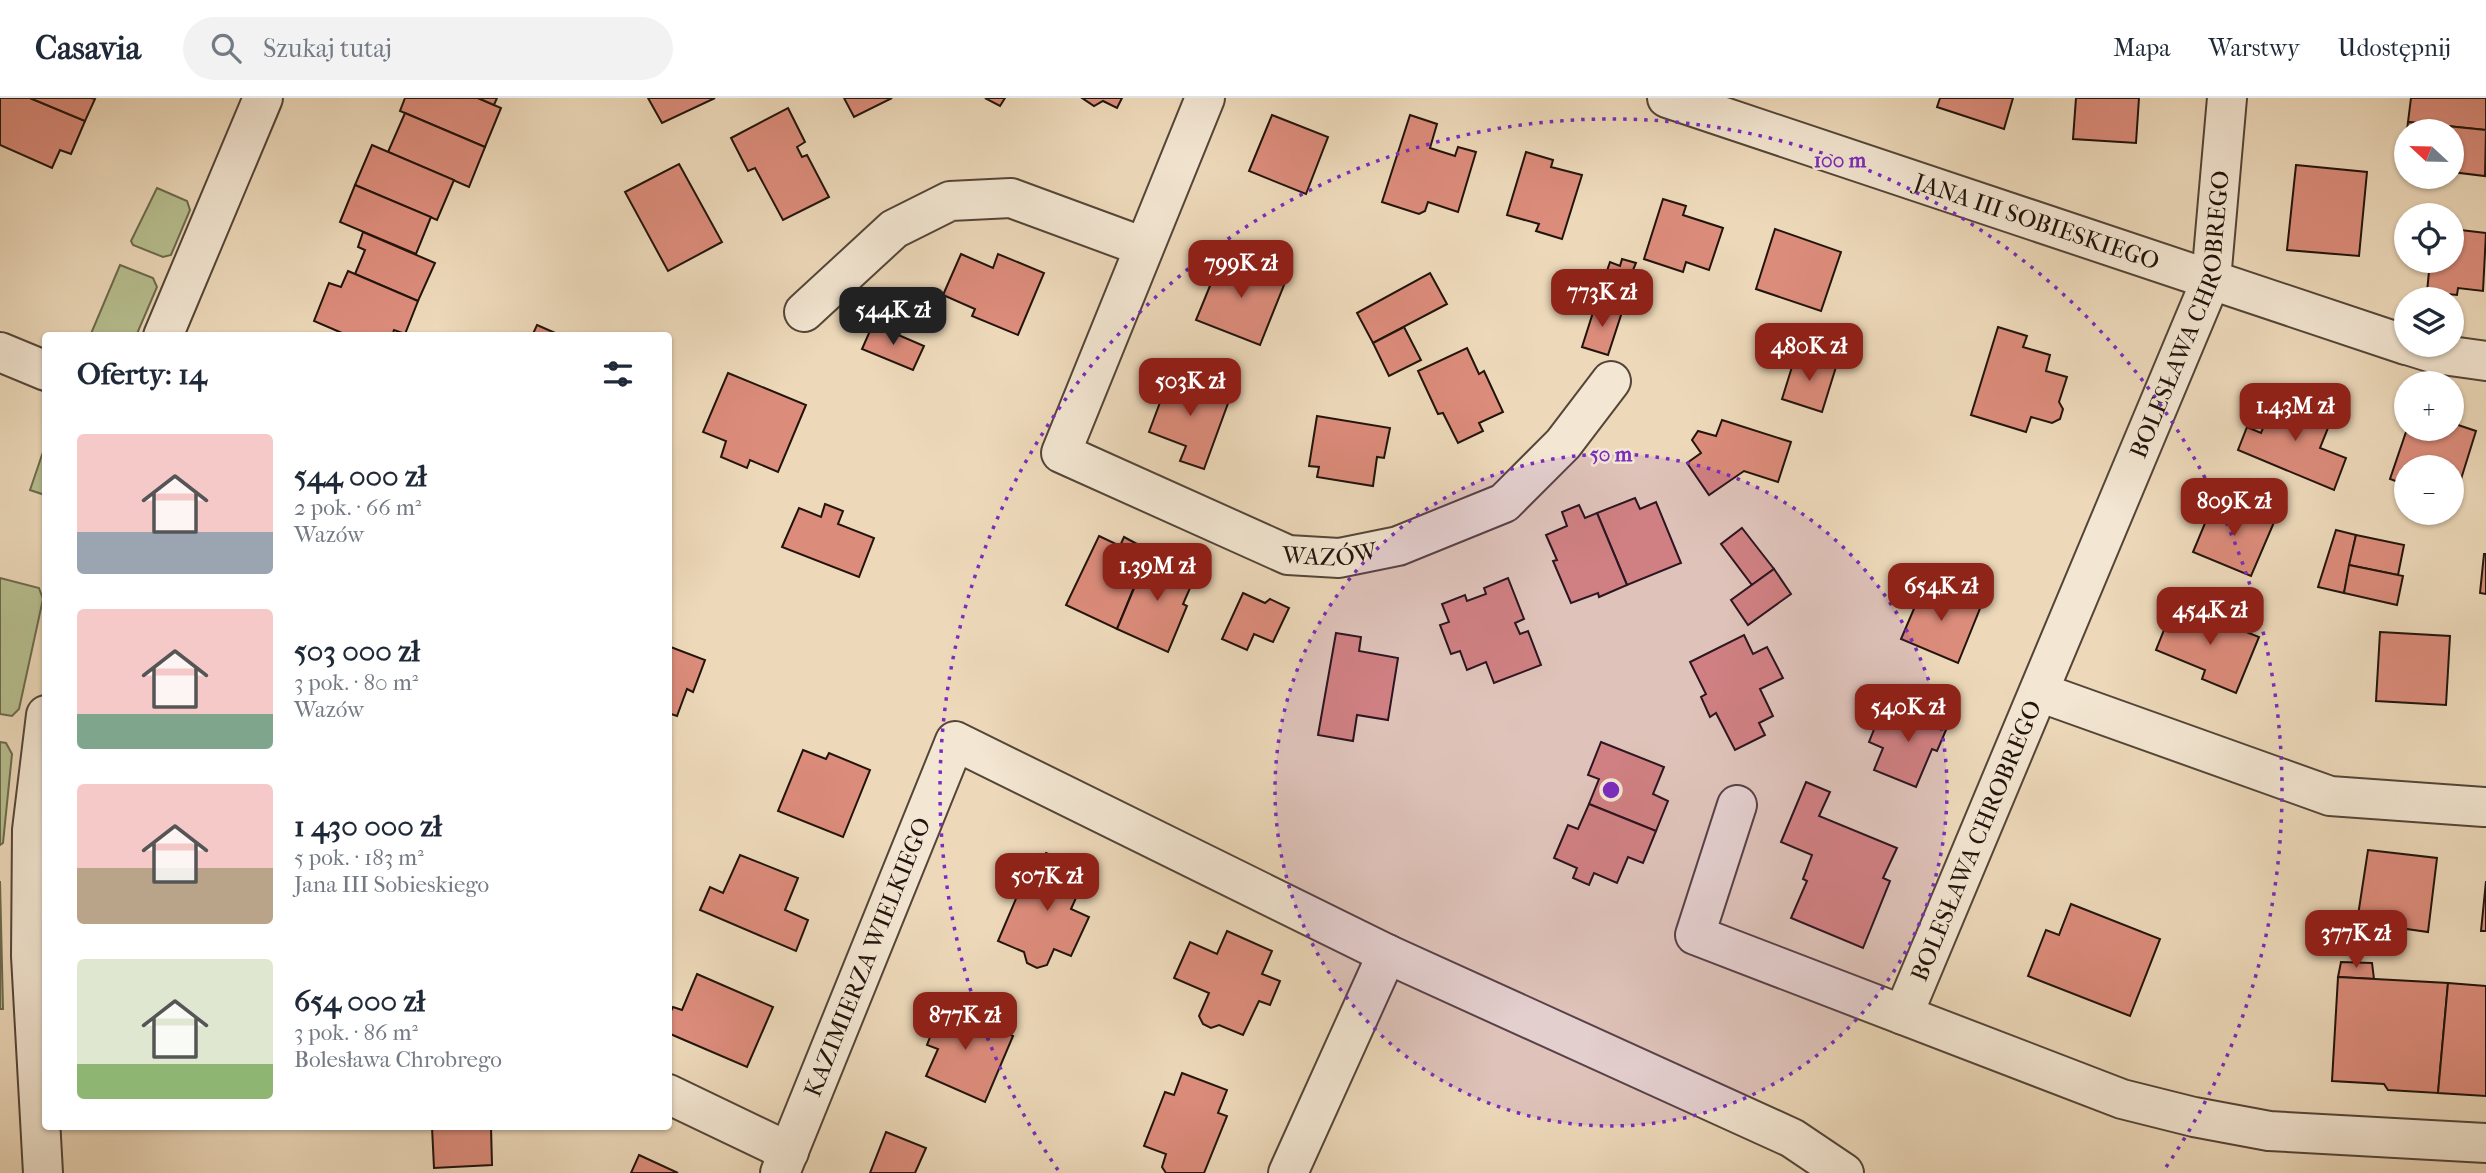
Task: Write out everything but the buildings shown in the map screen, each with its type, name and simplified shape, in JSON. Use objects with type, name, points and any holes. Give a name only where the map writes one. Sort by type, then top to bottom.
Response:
[{"type":"street","points":[[165,332],[263,98]]},
{"type":"street","name":"WAZÓW","points":[[1205,98],[1061,453],[1287,555],[1339,558],[1398,546],[1504,503],[1563,444],[1611,381]]},
{"type":"street","name":"JANA III SOBIESKIEGO","points":[[1667,98],[2394,341]]},
{"type":"street","name":"BOLESŁAWA CHROBREGO","points":[[1903,1015],[2211,279],[2227,98]]},
{"type":"street","points":[[804,312],[894,229],[950,201],[1011,198],[1144,247]]},
{"type":"street","points":[[0,352],[42,369]]},
{"type":"street","name":"JANA III SOBIESKIEGO","points":[[2457,357],[2486,361]]},
{"type":"street","points":[[2039,692],[2330,796],[2484,807]]},
{"type":"street","name":"KAZIMIERZA WIELKIEGO","points":[[785,1163],[955,741],[1387,954]]},
{"type":"street","points":[[42,750],[33,830],[31,956],[43,1173]]},
{"type":"street","points":[[1737,805],[1695,935],[2122,1099],[2194,1117],[2269,1131],[2486,1143]]},
{"type":"street","points":[[1288,1173],[1387,954],[1601,1048],[1792,1138],[1844,1173]]},
{"type":"street","points":[[672,1096],[785,1163]]},
{"type":"green space","points":[[157,188],[187,201],[190,210],[171,255],[163,257],[133,245],[131,241]]},
{"type":"green space","points":[[120,265],[153,278],[157,287],[138,332],[92,332]]},
{"type":"green space","points":[[42,455],[42,494],[30,490]]},
{"type":"green space","points":[[0,578],[39,588],[42,604],[19,709],[12,716],[0,714]]},
{"type":"green space","points":[[0,742],[6,743],[12,754],[3,843],[0,845]]},
{"type":"green space","points":[[0,881],[3,1009],[0,1009]]}]
